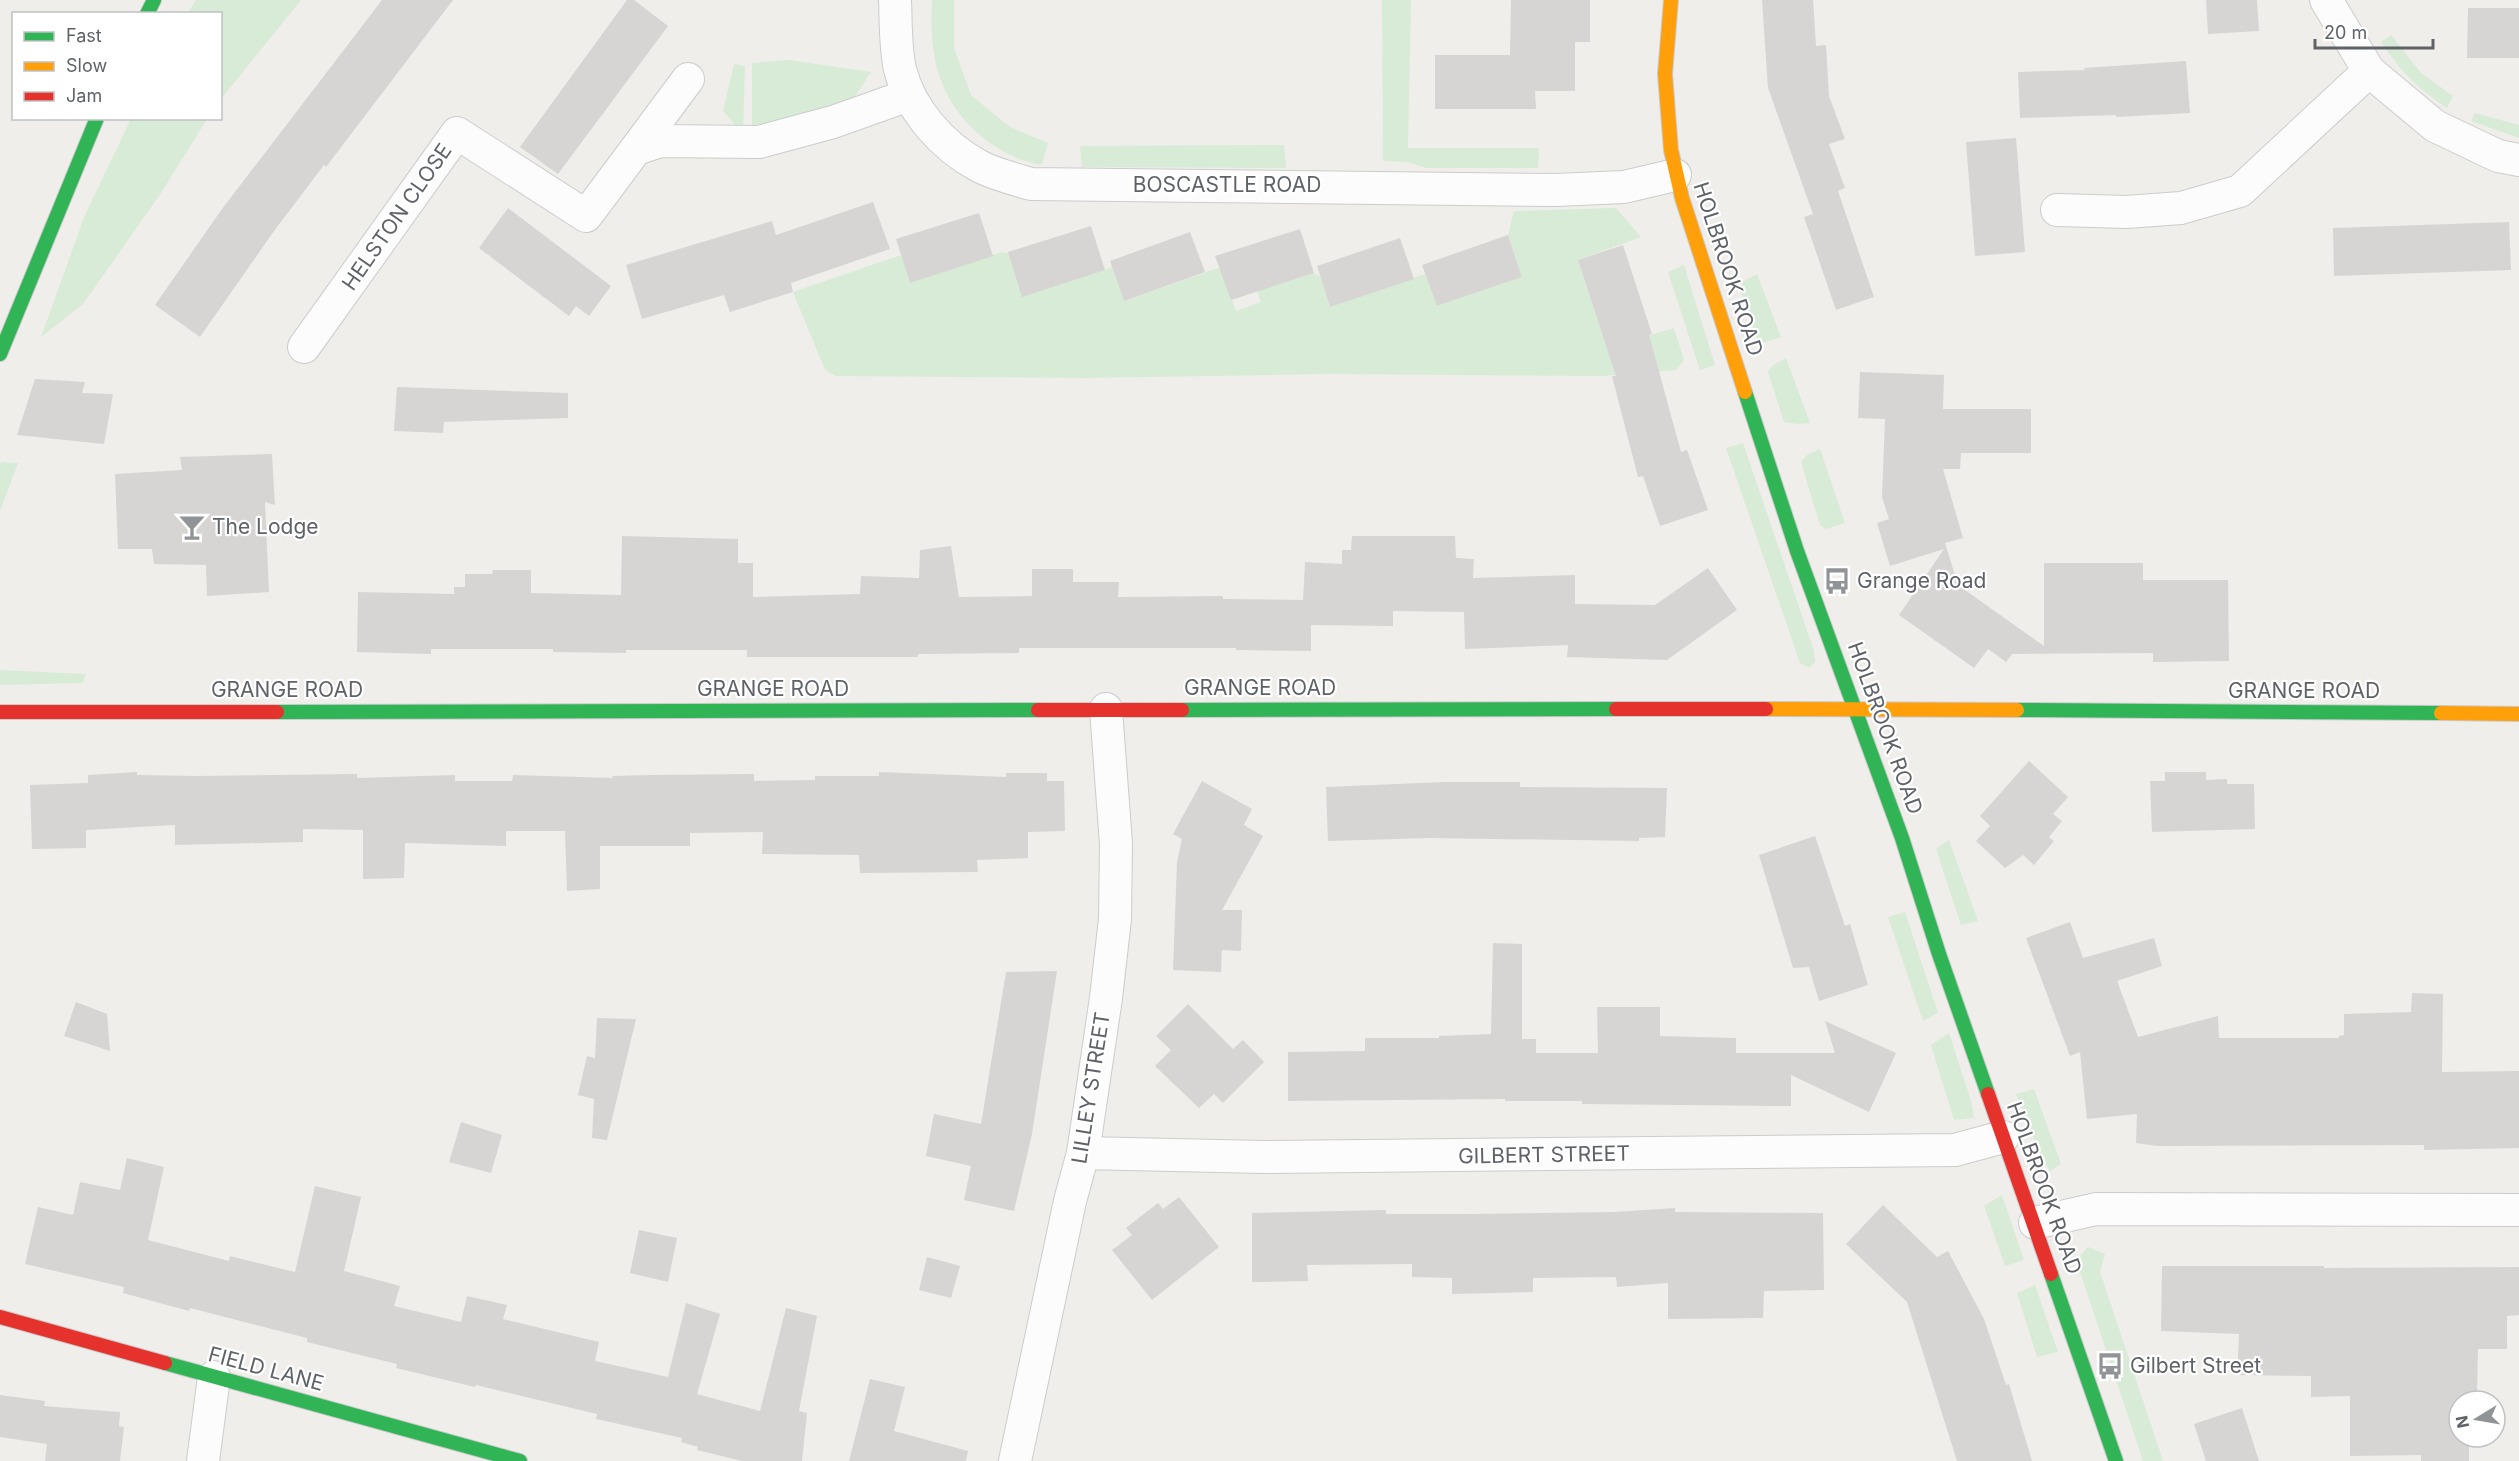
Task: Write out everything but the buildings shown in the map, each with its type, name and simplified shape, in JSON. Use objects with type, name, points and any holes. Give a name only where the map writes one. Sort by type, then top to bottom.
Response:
[{"type":"street","name":"BOSCASTLE ROAD","points":[[895,0],[899,68],[909,95],[930,128],[980,167],[1031,184],[1556,190],[1624,187],[1675,175]]},
{"type":"street","name":"HOLBROOK ROAD","points":[[1671,0],[1666,29],[1666,92],[1675,175],[1797,551],[1902,838],[1939,954],[2035,1223],[2116,1461]]},
{"type":"street","points":[[2326,0],[2369,71],[2435,126],[2498,156],[2519,160]]},
{"type":"street","points":[[2057,210],[2126,212],[2181,208],[2240,191],[2369,71]]},
{"type":"street","name":"HELSTON CLOSE","points":[[304,347],[456,133],[586,216],[688,79]]},
{"type":"street","points":[[636,149],[660,141],[759,142],[833,122],[909,95]]},
{"type":"street","points":[[0,354],[96,120]]},
{"type":"street","name":"GRANGE ROAD","points":[[0,712],[1106,709],[2519,714]]},
{"type":"street","name":"LILLEY STREET","points":[[1014,1461],[1070,1201],[1083,1153],[1115,918],[1116,844],[1106,709]]},
{"type":"street","name":"GILBERT STREET","points":[[1083,1153],[1275,1157],[1955,1150],[2003,1137]]},
{"type":"street","points":[[2035,1223],[2096,1209],[2519,1210]]},
{"type":"street","name":"FIELD LANE","points":[[0,1317],[520,1461]]},
{"type":"street","points":[[203,1461],[214,1377]]},
{"type":"green space","points":[[196,0],[301,0],[222,98],[222,12],[189,12]]},
{"type":"green space","points":[[932,0],[954,0],[954,48],[971,95],[1010,127],[1048,143],[1042,165],[1010,155],[996,147],[982,137],[958,112],[938,73],[932,32]]},
{"type":"green space","points":[[1382,0],[1411,0],[1408,148],[1539,148],[1538,168],[1426,168],[1408,162],[1383,161]]},
{"type":"green space","points":[[2391,35],[2421,73],[2453,96],[2447,108],[2418,86],[2396,62],[2381,42]]},
{"type":"green space","points":[[789,60],[871,72],[842,117],[752,125],[752,63]]},
{"type":"green space","points":[[734,64],[745,66],[743,134],[723,111]]},
{"type":"green space","points":[[2475,113],[2519,125],[2519,138],[2471,121]]},
{"type":"green space","points":[[131,120],[206,120],[161,193],[83,304],[41,337],[85,215]]},
{"type":"green space","points":[[1284,145],[1286,168],[1082,167],[1080,146]]},
{"type":"green space","points":[[1616,208],[1641,237],[1578,260],[1607,348],[1674,328],[1684,360],[1676,370],[1602,376],[1329,374],[1088,378],[836,376],[825,370],[793,292],[901,255],[910,283],[1002,252],[1105,270],[1112,267],[1124,301],[1221,267],[1236,311],[1261,302],[1257,291],[1314,273],[1320,276],[1330,307],[1425,274],[1438,306],[1522,277],[1508,235],[1514,211]]},
{"type":"green space","points":[[1684,265],[1715,365],[1700,370],[1668,272]]},
{"type":"green space","points":[[1757,274],[1781,337],[1759,344],[1738,284]]},
{"type":"green space","points":[[1786,358],[1810,423],[1784,422],[1768,372],[1773,365]]},
{"type":"green space","points":[[1743,443],[1814,651],[1815,662],[1809,668],[1800,663],[1726,448]]},
{"type":"green space","points":[[1820,449],[1845,523],[1826,529],[1820,525],[1801,462],[1807,455]]},
{"type":"green space","points":[[1,462],[18,463],[0,511],[0,465]]},
{"type":"green space","points":[[0,670],[86,674],[83,683],[0,685]]},
{"type":"green space","points":[[1949,840],[1978,921],[1961,925],[1936,849]]},
{"type":"green space","points":[[1905,912],[1938,1013],[1923,1021],[1888,917]]},
{"type":"green space","points":[[1949,1033],[1971,1101],[1974,1118],[1954,1120],[1931,1045]]},
{"type":"green space","points":[[2034,1089],[2061,1164],[2050,1171],[2040,1155],[2016,1094]]},
{"type":"green space","points":[[2002,1195],[2024,1260],[2005,1266],[1984,1206]]},
{"type":"green space","points":[[2088,1247],[2105,1254],[2100,1272],[2163,1461],[2143,1461],[2078,1266],[2080,1256]]},
{"type":"green space","points":[[2035,1285],[2058,1352],[2037,1357],[2017,1293]]},
{"type":"traffic: fast","points":[[148,12],[154,0]]},
{"type":"traffic: fast","points":[[0,354],[96,120]]},
{"type":"traffic: fast","points":[[1745,392],[1797,551],[1902,838],[1939,954],[1988,1094]]},
{"type":"traffic: fast","points":[[1182,710],[1616,709]]},
{"type":"traffic: fast","points":[[277,712],[1038,710]]},
{"type":"traffic: fast","points":[[2017,710],[2441,713]]},
{"type":"traffic: fast","points":[[2051,1274],[2116,1461]]},
{"type":"traffic: fast","points":[[165,1363],[520,1461]]},
{"type":"traffic: slow","points":[[1671,0],[1665,74],[1671,150],[1682,198],[1745,392]]},
{"type":"traffic: slow","points":[[1766,709],[2017,710]]},
{"type":"traffic: slow","points":[[2441,713],[2519,714]]},
{"type":"traffic: jam","points":[[1616,709],[1766,709]]},
{"type":"traffic: jam","points":[[1038,710],[1182,710]]},
{"type":"traffic: jam","points":[[0,712],[277,712]]},
{"type":"traffic: jam","points":[[1988,1094],[2051,1274]]},
{"type":"traffic: jam","points":[[0,1317],[165,1363]]},
{"type":"place","name":"The Lodge","points":[[192,527]]},
{"type":"place","name":"Grange Road","points":[[1837,581]]},
{"type":"place","name":"Gilbert Street","points":[[2110,1366]]}]
